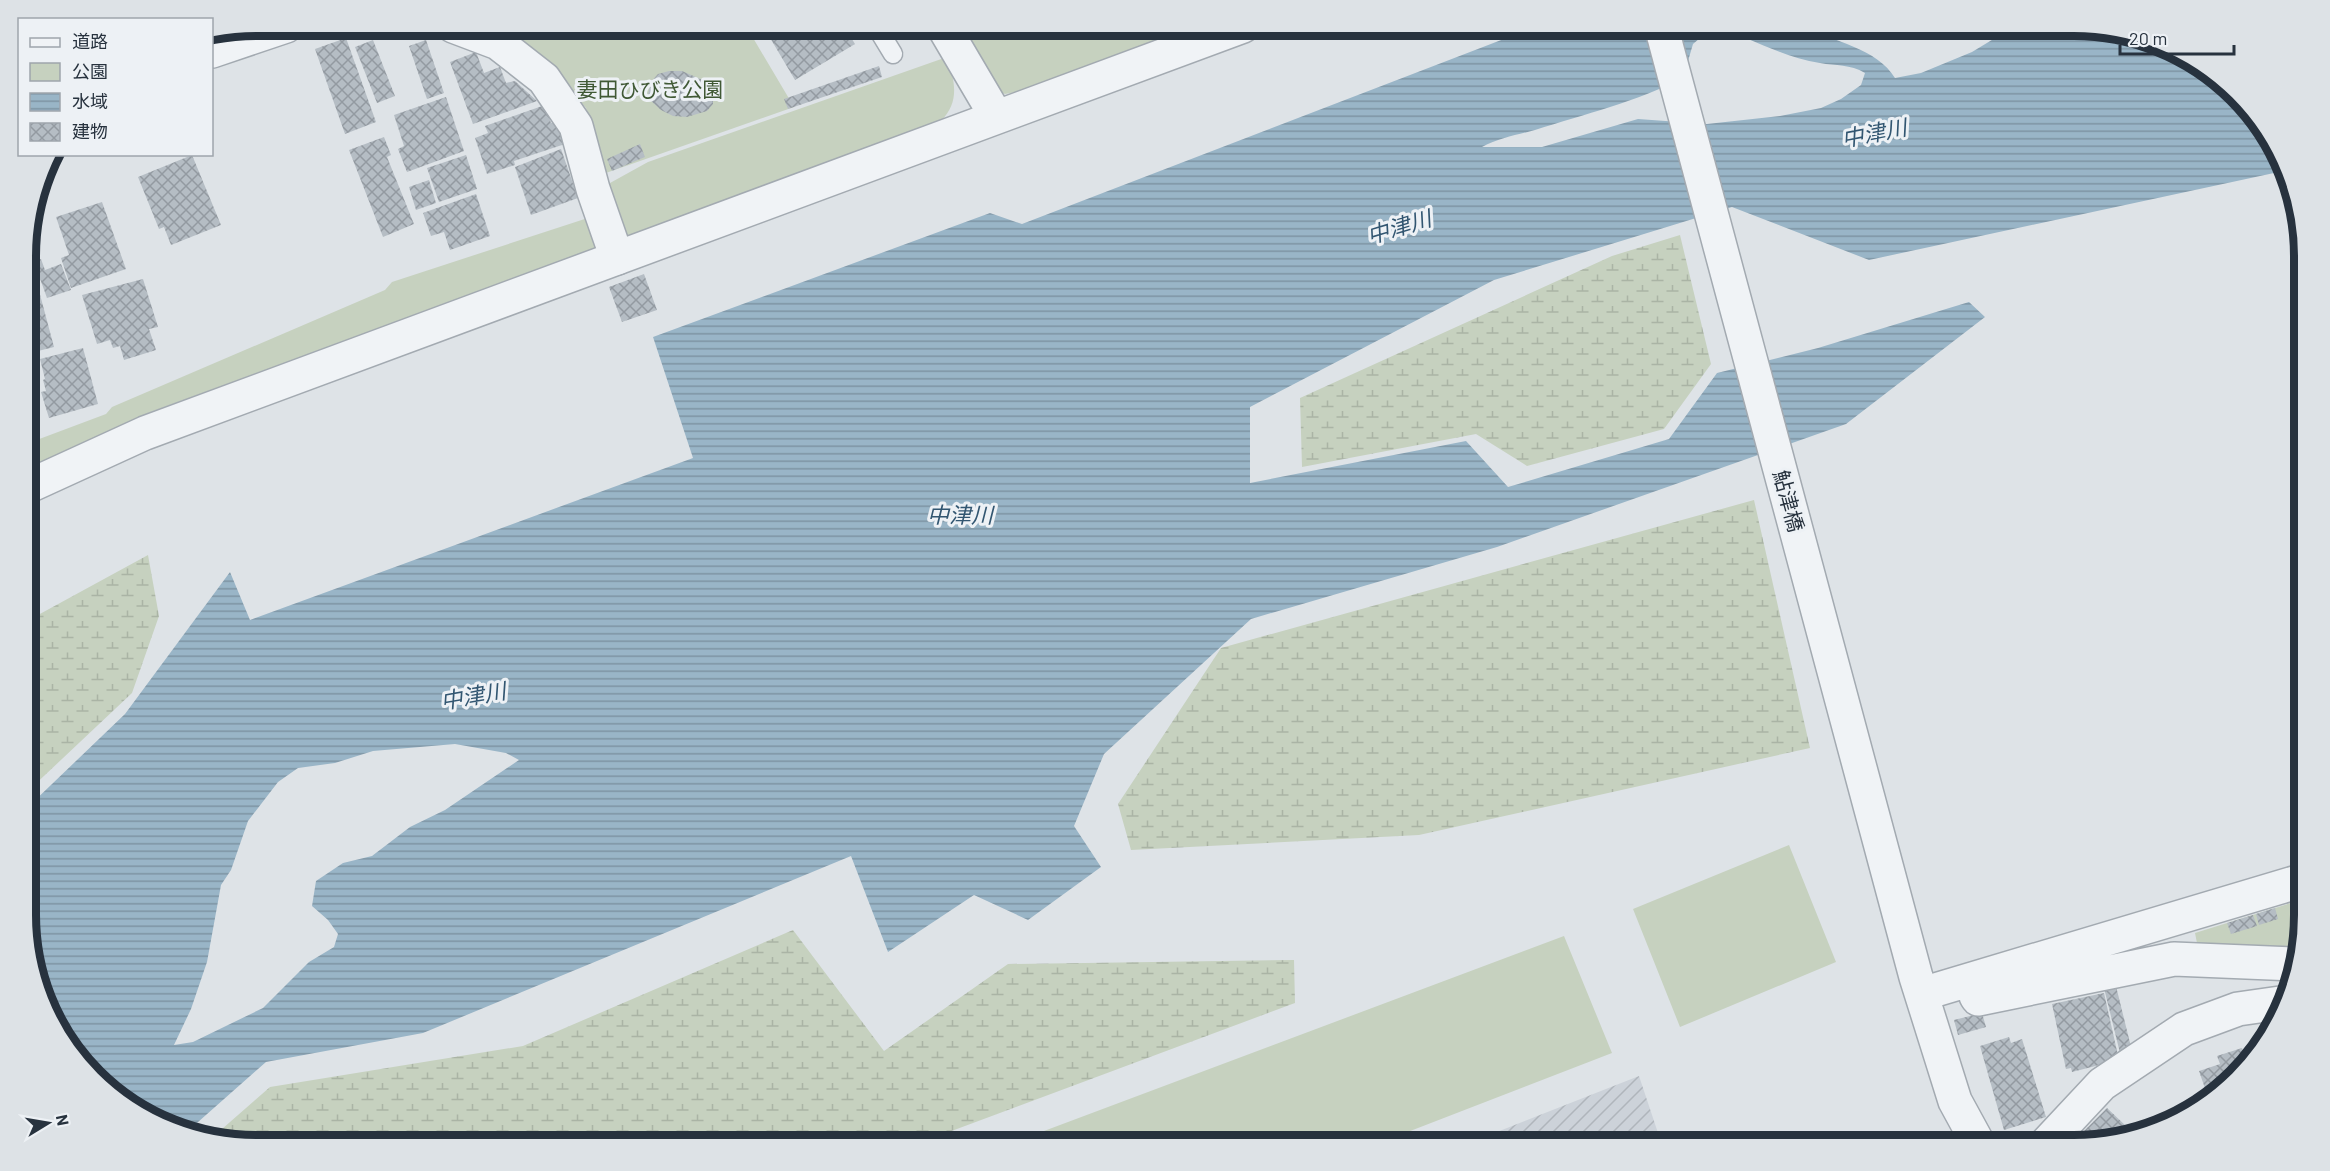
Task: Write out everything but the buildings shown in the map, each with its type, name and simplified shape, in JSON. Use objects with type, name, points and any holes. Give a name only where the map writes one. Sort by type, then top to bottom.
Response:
[{"type":"street","points":[[213,51],[256,36]]},
{"type":"street","points":[[479,36],[498,43],[544,79],[576,126],[593,189],[617,258]]},
{"type":"street","points":[[949,36],[996,116]]},
{"type":"street","points":[[36,483],[145,433],[1216,36]]},
{"type":"street","name":"鮎津橋","points":[[1664,36],[1919,985],[1955,1101],[1974,1135]]},
{"type":"street","points":[[1919,985],[1967,982],[2294,883]]},
{"type":"street","points":[[1967,982],[1978,999],[2174,959],[2289,964]]},
{"type":"street","points":[[2054,1135],[2102,1084],[2184,1029],[2238,1009],[2275,1004]]},
{"type":"lane","points":[[882,36],[893,54]]},
{"type":"shaded area","points":[[1639,1076],[1659,1135],[1489,1135]]},
{"type":"green space","name":"妻田ひびき公園","points":[[502,36],[752,36],[794,107],[603,174],[586,108],[553,69]]},
{"type":"green space","points":[[1169,36],[1031,89],[1005,94],[985,83],[965,37]]},
{"type":"green space","points":[[947,57],[954,91],[951,106],[941,121],[624,240],[601,188],[648,162]]},
{"type":"green space","points":[[597,215],[604,246],[148,413],[36,466],[36,440],[106,414],[112,407],[385,290],[392,282]]},
{"type":"green space","points":[[1680,235],[1711,364],[1664,429],[1527,466],[1476,434],[1302,467],[1300,398],[1612,256]]},
{"type":"green space","points":[[1754,500],[1810,748],[1419,835],[1131,850],[1118,804],[1221,648]]},
{"type":"green space","points":[[148,555],[159,616],[132,693],[36,784],[36,616]]},
{"type":"green space","points":[[1789,845],[1836,962],[1680,1027],[1633,909]]},
{"type":"green space","points":[[2294,902],[2291,952],[2198,948],[2195,933]]},
{"type":"green space","points":[[793,930],[884,1051],[1008,964],[1294,960],[1295,1003],[941,1135],[241,1135],[219,1132],[270,1087],[523,1046]]},
{"type":"green space","points":[[1564,936],[1612,1053],[1400,1135],[1045,1135],[1044,1131]]},
{"type":"water","name":"中津川","points":[[1512,36],[1702,36],[1693,44],[1683,78],[1629,101],[1501,139],[1482,147],[1542,147],[1638,119],[1707,124],[1780,116],[1821,108],[1841,99],[1861,85],[1865,73],[1859,70],[1792,57],[1740,36],[1825,36],[1877,59],[1895,78],[1921,73],[1972,52],[1998,36],[2089,36],[2131,43],[2145,48],[2184,65],[2208,81],[2230,100],[2249,122],[2265,146],[2277,172],[1869,260],[1732,207],[1494,280],[1250,407],[1250,483],[1466,441],[1508,487],[1669,439],[1717,373],[1818,348],[1969,302],[1985,317],[1846,424],[1497,547],[1251,619],[1104,754],[1074,826],[1101,867],[1028,920],[974,895],[888,952],[851,856],[423,1033],[266,1062],[193,1126],[146,1106],[100,1071],[65,1025],[43,972],[36,930],[36,799],[125,714],[230,572],[250,620],[693,458],[653,337],[990,213],[1022,224]],"holes":[[[455,744],[506,753],[519,760],[445,810],[410,827],[372,856],[343,863],[316,881],[312,906],[328,920],[338,934],[334,947],[309,962],[263,1008],[193,1042],[174,1045],[191,1009],[207,962],[221,885],[231,870],[248,821],[278,782],[298,768],[335,763],[373,751]]]}]
